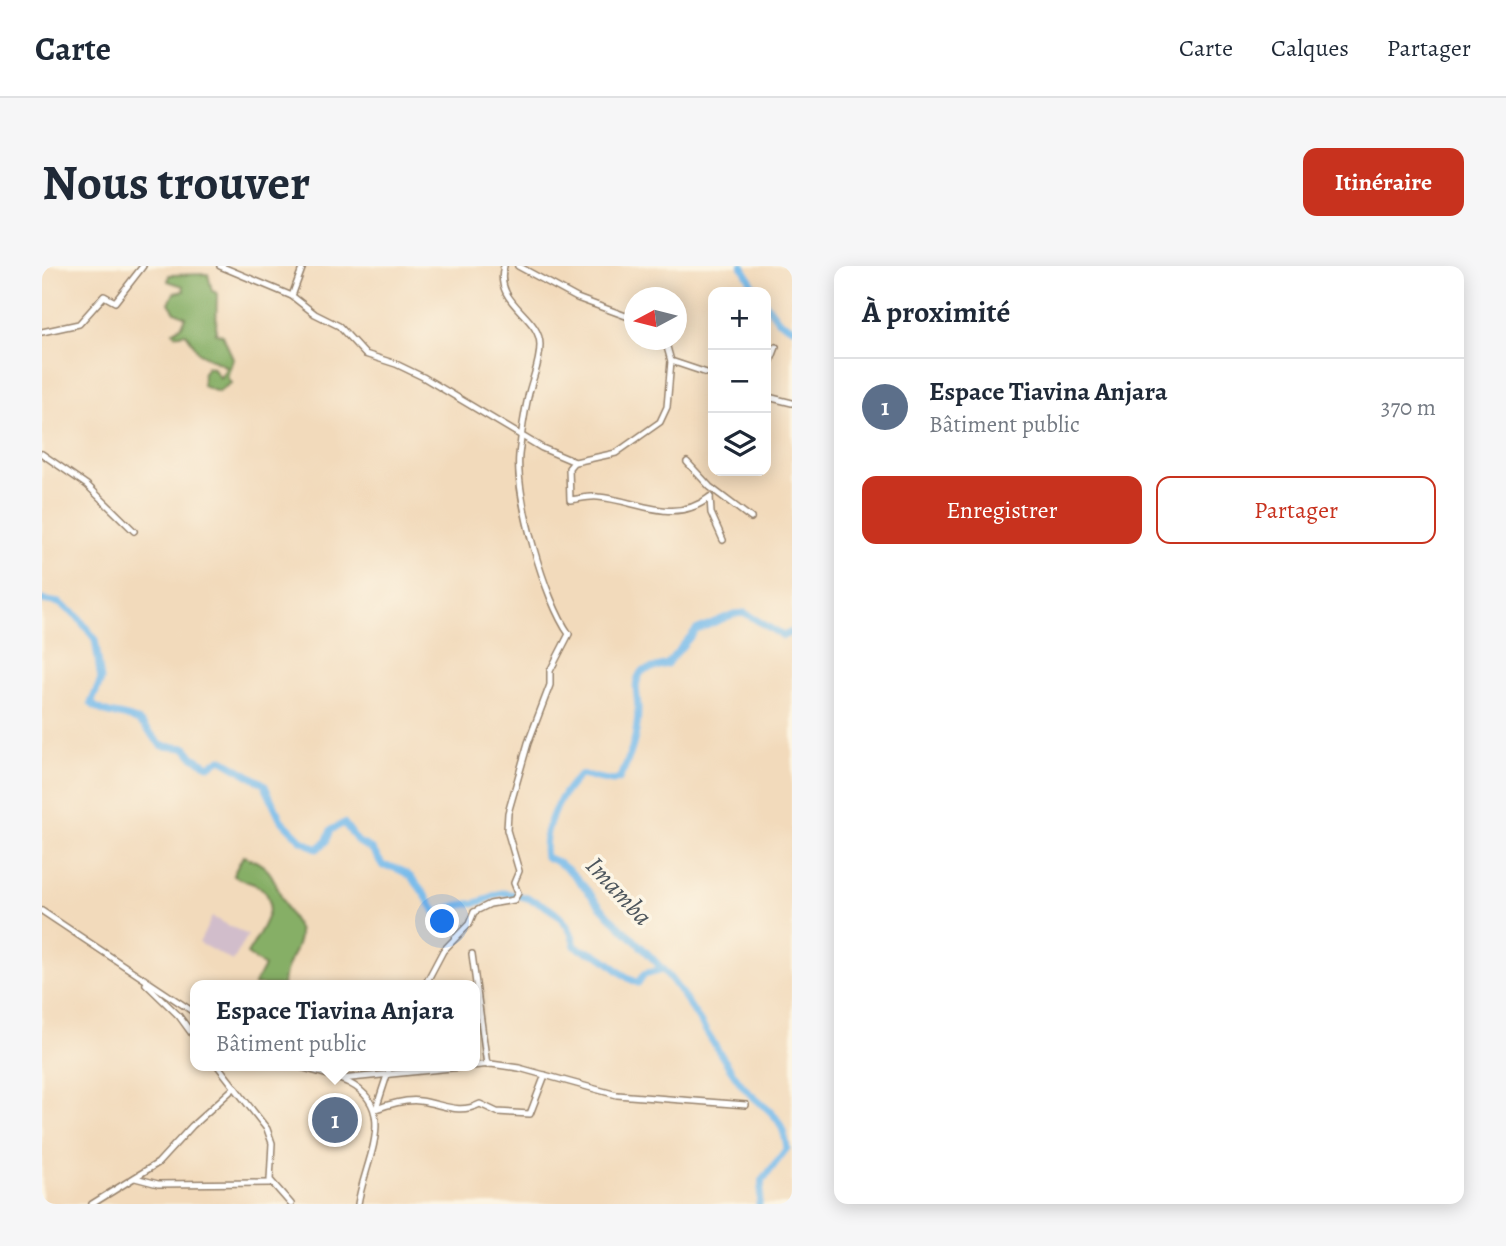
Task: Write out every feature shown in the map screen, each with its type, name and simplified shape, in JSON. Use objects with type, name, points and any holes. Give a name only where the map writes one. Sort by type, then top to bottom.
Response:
[{"type":"street","points":[[42,332],[79,324],[104,296],[115,302],[143,266]]},
{"type":"street","points":[[220,266],[292,296],[315,314],[339,326],[365,354],[396,364],[423,377],[542,448],[575,461],[615,453],[660,422],[667,407],[671,361],[668,350]]},
{"type":"street","points":[[292,296],[303,266]]},
{"type":"street","points":[[428,980],[443,951],[469,924],[474,912],[490,904],[514,900],[519,892],[514,883],[519,870],[507,830],[508,813],[528,743],[550,685],[551,671],[569,634],[558,618],[548,591],[523,507],[519,454],[528,395],[538,370],[540,345],[535,331],[507,296],[501,277],[504,266]]},
{"type":"street","points":[[518,266],[576,298],[624,314]]},
{"type":"street","points":[[771,354],[776,347]]},
{"type":"street","points":[[671,361],[708,373]]},
{"type":"street","points":[[771,397],[792,403]]},
{"type":"street","points":[[42,454],[87,485],[134,531]]},
{"type":"street","points":[[575,461],[569,468],[570,500],[598,497],[673,512],[699,505],[710,498]]},
{"type":"street","points":[[687,462],[710,487],[751,518]]},
{"type":"street","points":[[710,487],[711,513],[723,541]]},
{"type":"street","points":[[42,911],[190,1009]]},
{"type":"street","points":[[472,954],[475,980]]},
{"type":"street","points":[[131,968],[179,1016],[190,1031]]},
{"type":"street","points":[[480,1029],[487,1065]]},
{"type":"street","points":[[480,1066],[519,1068],[618,1095],[746,1105]]},
{"type":"street","points":[[222,1071],[267,1129],[272,1143],[271,1183],[291,1204]]},
{"type":"street","points":[[314,1071],[341,1079],[365,1094],[376,1109]]},
{"type":"street","points":[[358,1204],[374,1135],[376,1109],[388,1071]]},
{"type":"street","points":[[341,1079],[432,1071]]},
{"type":"street","points":[[376,1109],[394,1103],[420,1101],[447,1109],[467,1110],[480,1104],[497,1112],[530,1114],[545,1075]]},
{"type":"street","points":[[92,1204],[158,1163],[192,1126],[235,1087]]},
{"type":"street","points":[[135,1178],[158,1184],[271,1183]]},
{"type":"shaded area","points":[[212,917],[248,935],[233,961],[199,943]]},
{"type":"green space","points":[[208,274],[212,291],[217,293],[216,333],[223,335],[233,359],[227,377],[231,383],[218,392],[203,386],[203,374],[207,367],[213,368],[220,378],[227,367],[199,353],[186,333],[175,335],[173,332],[182,325],[186,317],[175,312],[169,303],[174,293],[184,291],[183,286],[168,281],[169,275]]},
{"type":"green space","points":[[243,856],[255,860],[274,878],[296,925],[299,939],[283,980],[257,980],[264,966],[247,954],[262,929],[269,909],[269,900],[266,892],[258,886],[233,875]]},
{"type":"waterway","name":"Imamba","points":[[742,266],[754,287]]},
{"type":"waterway","name":"Imamba","points":[[771,311],[779,321],[792,328]]},
{"type":"waterway","points":[[42,600],[59,603],[77,616],[95,639],[101,680],[91,703],[102,710],[138,721],[162,746],[186,748],[193,757],[209,766],[221,759],[264,784],[281,820],[301,840],[317,849],[326,842],[331,830],[344,823],[358,842],[372,849],[383,866],[402,871],[416,882],[437,914],[498,894],[515,895],[549,908],[566,924],[575,946],[601,957],[631,980],[638,983],[644,974],[663,969]]},
{"type":"waterway","name":"Imamba","points":[[759,1204],[762,1181],[787,1148],[781,1125],[742,1085],[665,972],[600,906],[576,877],[546,857],[545,846],[549,824],[559,802],[580,775],[613,781],[619,779],[635,736],[638,718],[636,685],[642,671],[667,664],[696,630],[734,614],[745,613],[783,636],[792,632]]},
{"type":"place","name":"Espace Tiavina Anjara","points":[[335,1120]]}]
